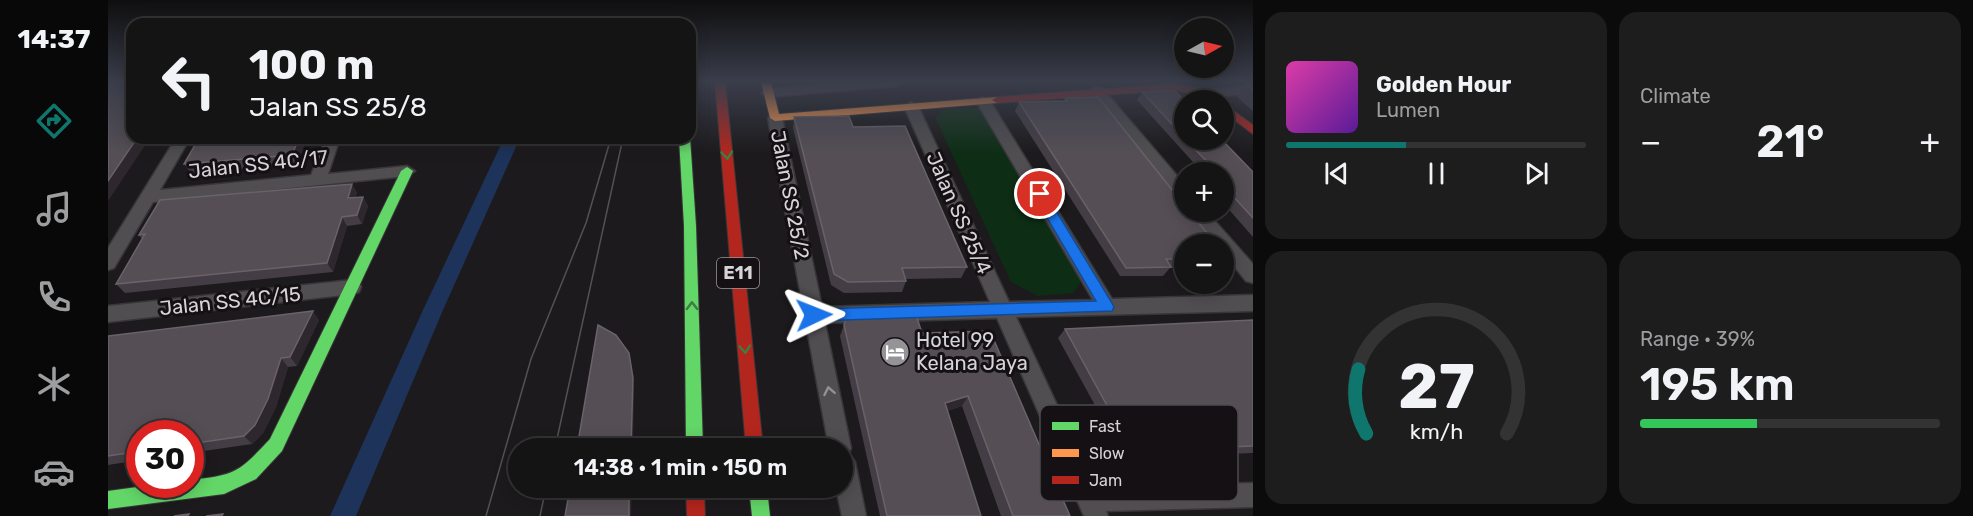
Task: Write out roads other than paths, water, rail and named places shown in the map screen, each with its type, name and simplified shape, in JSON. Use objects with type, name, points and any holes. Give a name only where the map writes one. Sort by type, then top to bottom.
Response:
[{"type":"main road","name":"E11","points":[[722,106],[754,438]]},
{"type":"main road","points":[[772,106],[775,117],[910,106]]},
{"type":"main road","points":[[1234,115],[1253,131]]},
{"type":"main road","name":"E11","points":[[685,144],[690,226],[695,438]]},
{"type":"main road","points":[[108,500],[224,485],[250,474],[276,445],[407,171]]},
{"type":"main road","points":[[695,498],[696,516]]},
{"type":"main road","points":[[759,498],[761,516]]},
{"type":"street","name":"Jalan SS 25/4","points":[[911,106],[1046,405]]},
{"type":"street","points":[[987,106],[1107,307]]},
{"type":"street","points":[[1110,106],[1174,183]]},
{"type":"street","name":"Jalan SS 25/2","points":[[775,117],[838,438]]},
{"type":"street","points":[[108,263],[179,144]]},
{"type":"street","points":[[318,179],[331,144]]},
{"type":"street","name":"Jalan SS 4C/17","points":[[148,196],[407,171]]},
{"type":"street","points":[[1207,222],[1253,276]]},
{"type":"street","points":[[327,290],[363,264]]},
{"type":"street","name":"Jalan SS 4C/15","points":[[108,314],[352,287]]},
{"type":"street","points":[[814,315],[1253,303]]},
{"type":"street","points":[[1238,496],[1253,495]]},
{"type":"street","points":[[850,498],[854,516]]},
{"type":"street","points":[[1093,508],[1179,501]]},
{"type":"waterway","points":[[343,516],[433,310],[509,144]]},
{"type":"tram line","points":[[486,516],[531,359],[586,223],[609,144]]},
{"type":"tram line","points":[[557,438],[622,144]]},
{"type":"tram line","points":[[540,516],[544,498]]},
{"type":"place","name":"Hotel 99 Kelana Jaya","points":[[895,352]]}]
